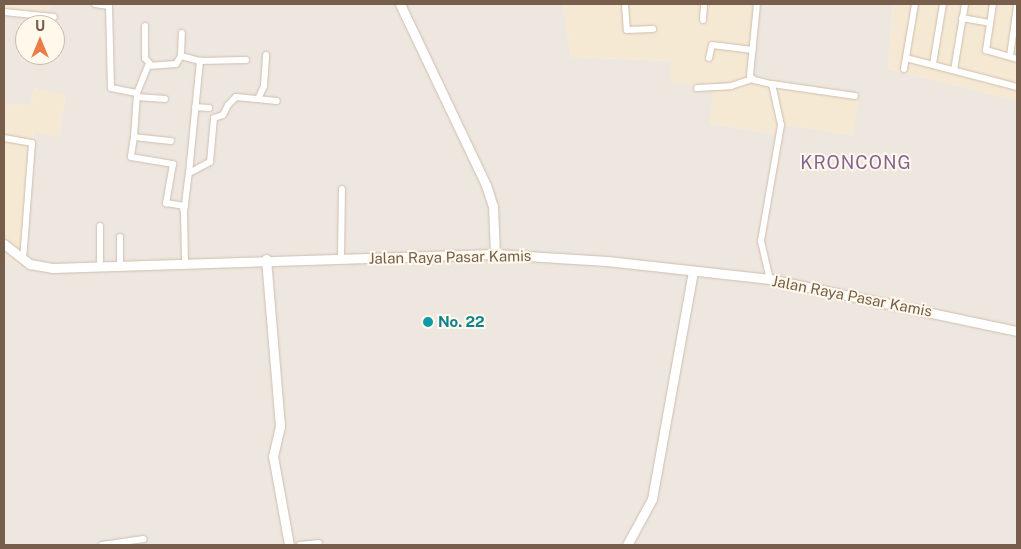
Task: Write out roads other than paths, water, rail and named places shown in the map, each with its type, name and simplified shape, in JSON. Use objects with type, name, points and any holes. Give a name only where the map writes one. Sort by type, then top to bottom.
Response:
[{"type":"main road","points":[[400,4],[486,184],[493,206],[494,254]]},
{"type":"main road","name":"Jalan Raya Pasar Kamis","points":[[4,244],[23,260],[47,268],[266,259],[494,254],[533,255],[770,279],[1017,331]]},
{"type":"main road","points":[[266,259],[280,426],[273,456],[289,545]]},
{"type":"main road","points":[[628,545],[652,499],[693,271]]},
{"type":"street","points":[[95,4],[109,6],[111,88],[137,95],[165,99]]},
{"type":"street","points":[[625,4],[627,30],[653,30]]},
{"type":"street","points":[[703,20],[704,4]]},
{"type":"street","points":[[752,80],[752,50],[757,4]]},
{"type":"street","points":[[904,69],[915,4]]},
{"type":"street","points":[[933,64],[943,4]]},
{"type":"street","points":[[954,70],[965,4]]},
{"type":"street","points":[[993,4],[986,50],[1017,59]]},
{"type":"street","points":[[1010,56],[1017,6]]},
{"type":"street","points":[[4,12],[34,15]]},
{"type":"street","points":[[962,18],[990,23]]},
{"type":"street","points":[[145,26],[145,58],[150,64]]},
{"type":"street","points":[[150,64],[176,64],[181,56],[182,33]]},
{"type":"street","points":[[709,58],[712,46],[752,50]]},
{"type":"street","points":[[258,99],[264,86],[266,55]]},
{"type":"street","points":[[181,56],[200,60],[246,60]]},
{"type":"street","points":[[906,58],[1017,87]]},
{"type":"street","points":[[185,262],[184,212],[200,60]]},
{"type":"street","points":[[150,64],[137,95],[134,137],[130,157],[173,164],[166,203],[184,206],[185,262]]},
{"type":"street","points":[[697,88],[731,86],[752,80],[855,96]]},
{"type":"street","points":[[770,279],[760,241],[781,129],[772,84]]},
{"type":"street","points":[[189,173],[200,165],[210,163],[214,118],[224,115],[228,105],[236,97],[277,101]]},
{"type":"street","points":[[195,107],[209,108]]},
{"type":"street","points":[[134,137],[171,142]]},
{"type":"street","points":[[4,138],[32,143],[23,260]]},
{"type":"street","points":[[341,258],[342,189]]},
{"type":"street","points":[[100,226],[100,266]]},
{"type":"street","points":[[120,236],[120,264]]},
{"type":"street","points":[[102,545],[144,539]]},
{"type":"street","points":[[300,545],[319,543]]},
{"type":"place","name":"No. 22","points":[[428,322]]},
{"type":"district","name":"KRONCONG","points":[[856,163]]}]
